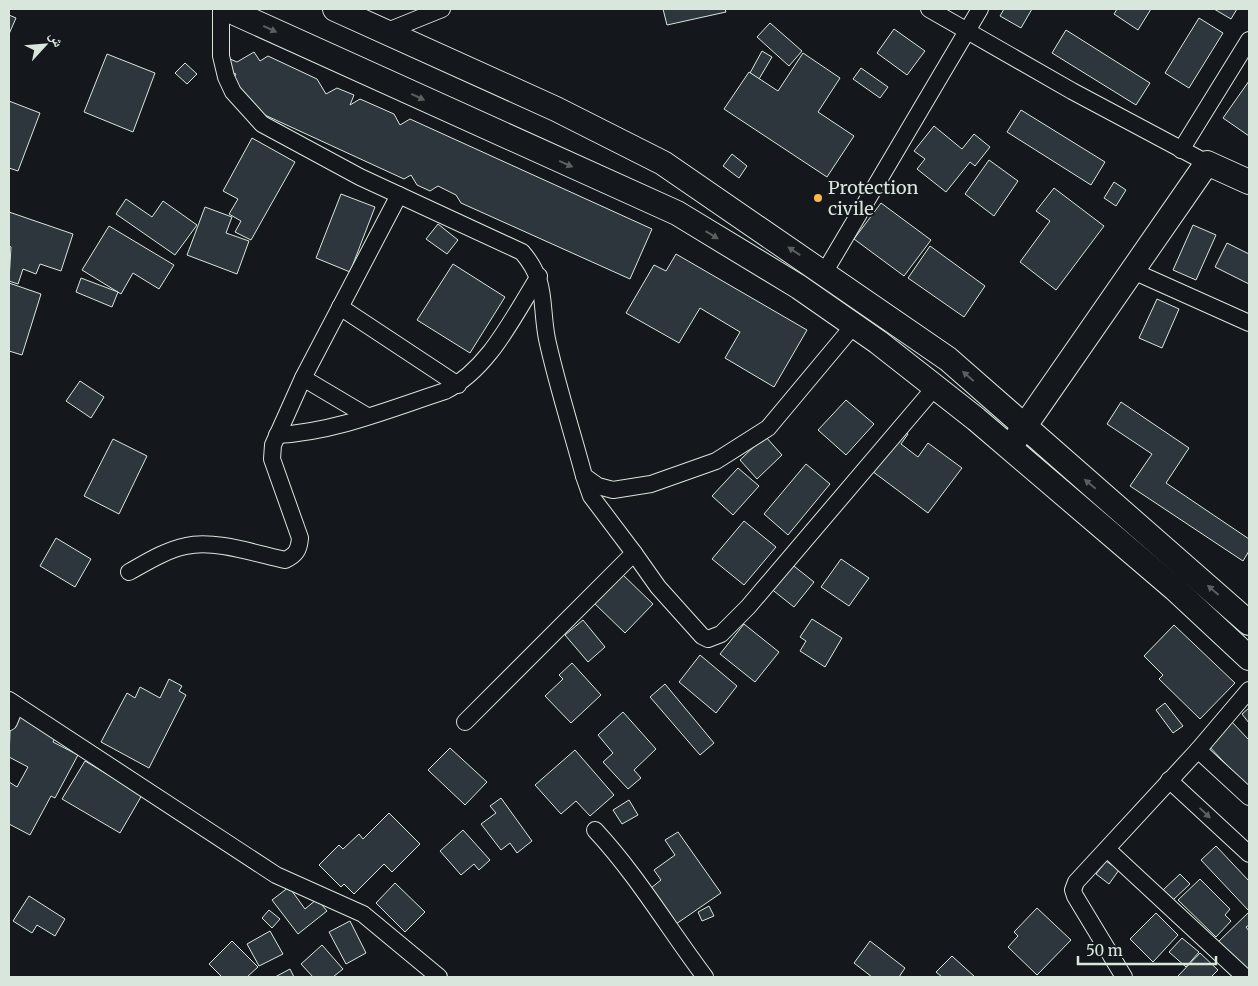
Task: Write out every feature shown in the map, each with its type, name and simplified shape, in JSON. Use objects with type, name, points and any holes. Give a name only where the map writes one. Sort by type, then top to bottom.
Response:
[{"type":"main road","points":[[226,9],[676,213],[799,286],[936,386],[1010,447],[1175,589],[1249,658]]},
{"type":"main road","points":[[335,9],[556,109],[663,163],[948,359],[1249,623]]},
{"type":"main road","points":[[1010,447],[1207,163],[1249,182]]},
{"type":"street","points":[[221,9],[221,56],[226,77],[233,92],[262,124],[360,177],[522,252],[539,276],[547,338],[591,496],[658,587],[702,636],[708,639],[721,634],[748,607],[936,386]]},
{"type":"street","points":[[385,32],[442,9]]},
{"type":"street","points":[[929,9],[967,32],[1207,163]]},
{"type":"street","points":[[824,273],[980,9]]},
{"type":"street","points":[[1181,150],[1249,40]]},
{"type":"street","points":[[129,572],[158,556],[186,546],[206,544],[285,560],[294,556],[300,548],[300,538],[272,459],[273,445],[304,378],[399,195]]},
{"type":"street","points":[[1133,271],[1249,323]]},
{"type":"street","points":[[277,435],[304,433],[367,416],[445,391],[458,384],[489,354],[539,276]]},
{"type":"street","points":[[340,307],[458,384]]},
{"type":"street","points":[[584,476],[598,486],[613,490],[651,484],[716,461],[768,428],[854,325]]},
{"type":"street","points":[[304,378],[367,416]]},
{"type":"street","points":[[465,722],[634,553]]},
{"type":"street","points":[[1124,977],[1073,890],[1076,882],[1198,750],[1249,690]]},
{"type":"street","points":[[9,722],[13,702],[276,875],[363,914],[439,977]]},
{"type":"street","points":[[1198,750],[1249,797]]},
{"type":"street","points":[[1169,780],[1249,854]]},
{"type":"street","points":[[595,830],[622,859],[671,932],[705,977]]},
{"type":"street","points":[[1107,848],[1245,977]]},
{"type":"building","points":[[663,9],[725,9],[726,12],[667,25]]},
{"type":"building","points":[[1004,9],[1032,9],[1021,28],[1000,16]]},
{"type":"building","points":[[1117,9],[1151,9],[1138,30],[1114,14]]},
{"type":"building","points":[[1214,9],[1237,9],[1231,19]]},
{"type":"building","points":[[9,15],[16,18],[9,34]]},
{"type":"building","points":[[1199,18],[1223,33],[1189,88],[1165,73]]},
{"type":"building","points":[[770,23],[802,51],[789,66],[757,37]]},
{"type":"building","points":[[894,29],[925,51],[907,75],[877,53]]},
{"type":"building","points":[[1066,30],[1150,83],[1136,105],[1052,53]]},
{"type":"building","points":[[762,51],[772,57],[759,79],[750,73]]},
{"type":"building","points":[[254,52],[260,61],[268,56],[317,79],[326,94],[337,88],[354,95],[350,105],[360,99],[394,114],[400,125],[410,119],[652,229],[630,279],[461,203],[456,195],[438,186],[430,191],[417,185],[411,175],[404,179],[254,110],[234,78],[236,74],[229,71],[224,63],[230,59],[237,62]]},
{"type":"building","points":[[803,53],[840,78],[818,112],[854,136],[827,177],[724,109],[749,72],[778,91]]},
{"type":"building","points":[[107,54],[155,73],[133,132],[84,112]]},
{"type":"building","points":[[185,63],[197,74],[187,84],[175,73]]},
{"type":"building","points":[[861,68],[888,87],[880,98],[853,79]]},
{"type":"building","points":[[1249,81],[1249,136],[1223,118]]},
{"type":"building","points":[[9,101],[40,113],[18,171],[9,168]]},
{"type":"building","points":[[1021,110],[1105,162],[1091,185],[1007,132]]},
{"type":"building","points":[[934,126],[962,149],[974,134],[990,147],[975,166],[970,162],[946,192],[917,169],[925,159],[914,151]]},
{"type":"building","points":[[252,138],[295,162],[251,240],[235,232],[241,221],[229,214],[238,199],[223,191]]},
{"type":"building","points":[[732,154],[747,166],[739,178],[723,166]]},
{"type":"building","points":[[989,160],[1018,181],[994,216],[965,194]]},
{"type":"building","points":[[1114,182],[1126,190],[1116,206],[1104,198]]},
{"type":"building","points":[[1054,188],[1104,226],[1056,290],[1020,262],[1050,221],[1036,211]]},
{"type":"building","points":[[341,194],[375,207],[350,272],[316,258]]},
{"type":"building","points":[[126,199],[152,217],[163,201],[197,225],[175,255],[116,214]]},
{"type":"building","points":[[881,203],[931,240],[904,276],[854,239]]},
{"type":"building","points":[[205,207],[232,217],[226,233],[249,241],[237,274],[187,255]]},
{"type":"building","points":[[9,212],[73,234],[61,271],[40,264],[36,274],[23,269],[18,284],[9,281],[11,247],[9,246]]},
{"type":"building","points":[[438,224],[458,240],[447,254],[426,239]]},
{"type":"building","points":[[1193,225],[1216,235],[1196,280],[1173,270]]},
{"type":"building","points":[[109,226],[174,265],[159,289],[133,273],[121,294],[82,270]]},
{"type":"building","points":[[1227,243],[1249,254],[1249,284],[1215,267]]},
{"type":"building","points":[[930,246],[985,286],[964,317],[908,278]]},
{"type":"building","points":[[676,254],[807,330],[774,387],[725,358],[740,332],[700,308],[679,343],[626,313],[654,265],[666,271]]},
{"type":"building","points":[[453,264],[505,297],[470,353],[417,320]]},
{"type":"building","points":[[81,278],[118,292],[112,307],[76,292]]},
{"type":"building","points":[[9,283],[41,294],[22,355],[9,351]]},
{"type":"building","points":[[1157,299],[1179,309],[1162,348],[1139,338]]},
{"type":"building","points":[[80,381],[104,397],[91,418],[66,401]]},
{"type":"building","points":[[846,400],[874,424],[846,455],[818,430]]},
{"type":"building","points":[[1121,402],[1189,448],[1166,483],[1249,539],[1249,551],[1243,561],[1130,486],[1152,454],[1107,424]]},
{"type":"building","points":[[895,424],[908,434],[901,444],[918,457],[928,443],[962,468],[928,513],[864,465]]},
{"type":"building","points":[[765,436],[782,455],[757,479],[740,460]]},
{"type":"building","points":[[113,439],[147,456],[119,514],[84,496]]},
{"type":"building","points":[[806,464],[830,484],[788,535],[764,514]]},
{"type":"building","points":[[738,468],[759,486],[733,515],[712,496]]},
{"type":"building","points":[[744,521],[776,547],[744,585],[712,559]]},
{"type":"building","points":[[56,538],[91,559],[75,587],[40,566]]},
{"type":"building","points":[[785,559],[814,582],[794,607],[765,584]]},
{"type":"building","points":[[841,559],[869,578],[849,606],[821,587]]},
{"type":"building","points":[[622,574],[653,604],[625,633],[594,603]]},
{"type":"building","points":[[812,619],[842,638],[825,667],[800,651],[806,641],[800,637]]},
{"type":"building","points":[[583,620],[605,647],[588,662],[565,635]]},
{"type":"building","points":[[744,624],[779,652],[755,682],[720,654]]},
{"type":"building","points":[[1174,625],[1235,683],[1200,719],[1159,679],[1163,675],[1144,656]]},
{"type":"building","points":[[700,655],[737,686],[716,713],[679,682]]},
{"type":"building","points":[[572,663],[601,695],[571,723],[545,696],[563,679],[559,675]]},
{"type":"building","points":[[169,679],[182,686],[179,691],[186,695],[149,768],[101,742],[127,693],[135,698],[140,687],[160,698]]},
{"type":"building","points":[[665,684],[714,743],[700,755],[650,697]]},
{"type":"building","points":[[1165,703],[1183,726],[1173,733],[1156,710]]},
{"type":"building","points":[[1249,708],[1249,723],[1242,714]]},
{"type":"building","points":[[11,709],[57,734],[53,742],[78,755],[55,798],[51,796],[30,835],[9,824],[9,782],[17,787],[28,767],[9,757]]},
{"type":"building","points":[[623,712],[656,749],[634,770],[641,778],[628,789],[603,762],[613,753],[598,735]]},
{"type":"building","points":[[1231,721],[1249,740],[1249,789],[1207,744]]},
{"type":"building","points":[[450,748],[487,782],[465,805],[428,770]]},
{"type":"building","points":[[575,750],[614,795],[590,816],[576,801],[561,814],[535,785]]},
{"type":"building","points":[[85,761],[142,795],[120,833],[62,799]]},
{"type":"building","points":[[501,798],[532,841],[517,853],[510,843],[501,850],[481,824],[496,813],[490,806]]},
{"type":"building","points":[[629,800],[638,815],[622,824],[613,810]]},
{"type":"building","points":[[389,813],[420,844],[392,872],[384,864],[354,894],[344,884],[341,887],[319,865],[339,845],[343,849],[359,834],[363,839]]},
{"type":"building","points":[[463,830],[490,860],[479,870],[474,864],[461,875],[440,851]]},
{"type":"building","points":[[678,832],[721,893],[676,924],[651,888],[661,880],[654,870],[675,855],[665,840]]},
{"type":"building","points":[[1216,846],[1249,881],[1249,911],[1201,860]]},
{"type":"building","points":[[1106,861],[1119,870],[1109,884],[1096,874]]},
{"type":"building","points":[[1180,874],[1190,884],[1173,900],[1163,890]]},
{"type":"building","points":[[1200,879],[1230,909],[1225,915],[1231,921],[1216,937],[1178,900]]},
{"type":"building","points":[[395,883],[425,912],[405,932],[376,903]]},
{"type":"building","points":[[289,887],[305,909],[317,899],[327,911],[298,934],[272,900]]},
{"type":"building","points":[[29,896],[65,919],[55,936],[37,925],[32,933],[13,921]]},
{"type":"building","points":[[709,906],[714,916],[702,921],[698,912]]},
{"type":"building","points":[[1037,908],[1071,940],[1037,975],[1008,947],[1018,936],[1014,932]]},
{"type":"building","points":[[269,910],[280,919],[272,928],[262,918]]},
{"type":"building","points":[[1249,912],[1249,925],[1246,927],[1249,931],[1249,976],[1218,942]]},
{"type":"building","points":[[1156,913],[1178,935],[1153,962],[1130,939]]},
{"type":"building","points":[[350,921],[366,953],[346,964],[329,932]]},
{"type":"building","points":[[270,931],[283,954],[259,966],[247,944]]},
{"type":"building","points":[[1182,938],[1199,952],[1186,967],[1169,952]]},
{"type":"building","points":[[232,941],[258,967],[247,977],[222,977],[209,964]]},
{"type":"building","points":[[870,941],[905,968],[899,977],[872,977],[854,963]]},
{"type":"building","points":[[322,945],[343,969],[333,977],[313,977],[301,964]]},
{"type":"building","points":[[1200,953],[1218,970],[1211,977],[1177,977]]},
{"type":"building","points":[[952,956],[975,977],[942,977],[936,972]]},
{"type":"building","points":[[290,969],[294,977],[275,977]]},
{"type":"place","name":"Protection civile","points":[[818,198]]}]
